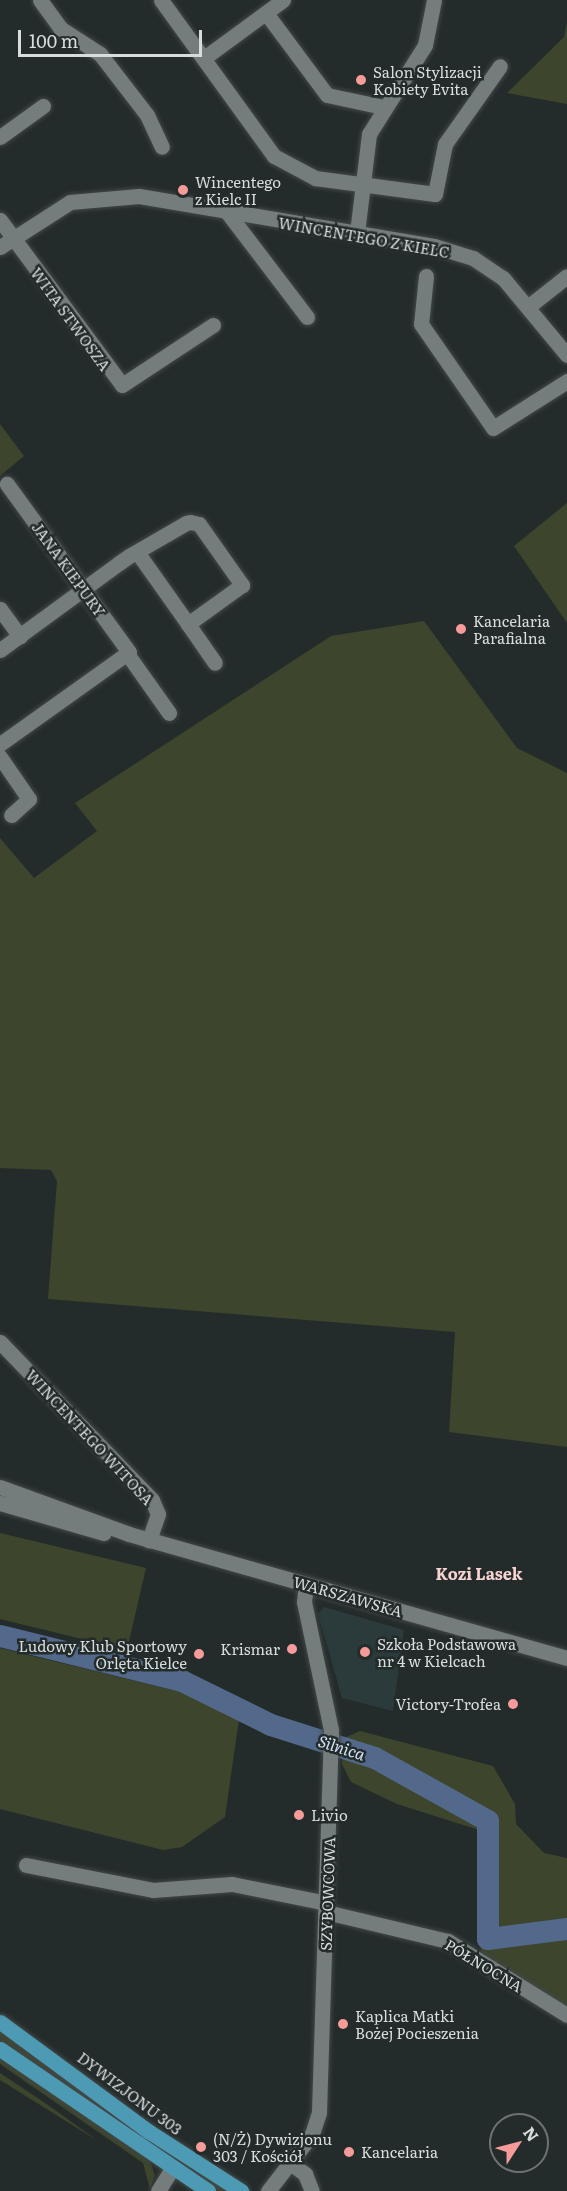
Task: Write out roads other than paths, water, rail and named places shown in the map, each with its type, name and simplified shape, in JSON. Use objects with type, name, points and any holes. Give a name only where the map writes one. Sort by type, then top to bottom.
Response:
[{"type":"main road","name":"DYWIZJONU 303","points":[[0,2022],[148,2131],[241,2191]]},
{"type":"main road","points":[[0,2049],[208,2191]]},
{"type":"street","points":[[40,0],[60,28],[100,54],[147,114],[162,147]]},
{"type":"street","points":[[161,0],[286,166],[362,186],[435,194],[445,144],[500,66]]},
{"type":"street","points":[[204,58],[284,0]]},
{"type":"street","points":[[357,233],[367,143],[383,107],[425,45],[434,0]]},
{"type":"street","points":[[266,13],[327,95],[383,107]]},
{"type":"street","points":[[0,137],[43,106]]},
{"type":"street","name":"WINCENTEGO Z KIELC","points":[[0,247],[70,202],[109,196],[158,197],[227,212],[357,233],[473,258],[503,278],[529,306],[567,355]]},
{"type":"street","points":[[227,212],[307,317]]},
{"type":"street","name":"WITA STWOSZA","points":[[0,220],[122,385],[213,325]]},
{"type":"street","points":[[426,276],[421,324],[493,428],[567,381]]},
{"type":"street","points":[[529,306],[567,276]]},
{"type":"street","name":"JANA KIEPURY","points":[[7,484],[84,588],[169,713]]},
{"type":"street","points":[[0,650],[137,552],[193,521],[242,585],[188,624]]},
{"type":"street","points":[[137,552],[215,663]]},
{"type":"street","points":[[0,609],[20,637]]},
{"type":"street","points":[[0,744],[128,655]]},
{"type":"street","points":[[0,757],[29,799],[11,815]]},
{"type":"street","name":"WINCENTEGO WITOSA","points":[[0,1342],[152,1500],[158,1514],[148,1540]]},
{"type":"street","name":"WARSZAWSKA","points":[[0,1487],[148,1540],[567,1658]]},
{"type":"street","name":"WARSZAWSKA","points":[[0,1503],[86,1529],[129,1534]]},
{"type":"street","name":"SZYBOWCOWA","points":[[268,2191],[312,2134],[319,2112],[332,1730],[304,1602],[306,1584]]},
{"type":"street","name":"PÓŁNOCNA","points":[[26,1865],[153,1890],[232,1884],[448,1941],[567,2015]]},
{"type":"street","points":[[290,2163],[305,2174],[312,2191]]},
{"type":"street","points":[[158,2191],[173,2167]]},
{"type":"waterway","name":"Silnica","points":[[0,1636],[182,1681],[271,1725],[375,1758],[488,1821],[488,1939],[567,1929]]},
{"type":"place","name":"Salon Stylizacji Kobiety Evita","points":[[361,80]]},
{"type":"place","name":"Wincentego z Kielc II","points":[[183,190]]},
{"type":"place","name":"Kancelaria Parafialna","points":[[461,629]]},
{"type":"place","name":"Krismar","points":[[292,1649]]},
{"type":"place","name":"Szkoła Podstawowa nr 4 w Kielcach","points":[[365,1652]]},
{"type":"place","name":"Ludowy Klub Sportowy Orlęta Kielce","points":[[199,1654]]},
{"type":"place","name":"Victory-Trofea","points":[[513,1704]]},
{"type":"place","name":"Livio","points":[[299,1815]]},
{"type":"place","name":"Kaplica Matki Bożej Pocieszenia","points":[[343,2024]]},
{"type":"place","name":"(N/Ż) Dywizjonu 303 / Kościół","points":[[201,2147]]},
{"type":"place","name":"Kancelaria","points":[[349,2152]]},
{"type":"district","name":"Kozi Lasek","points":[[479,1573]]}]
